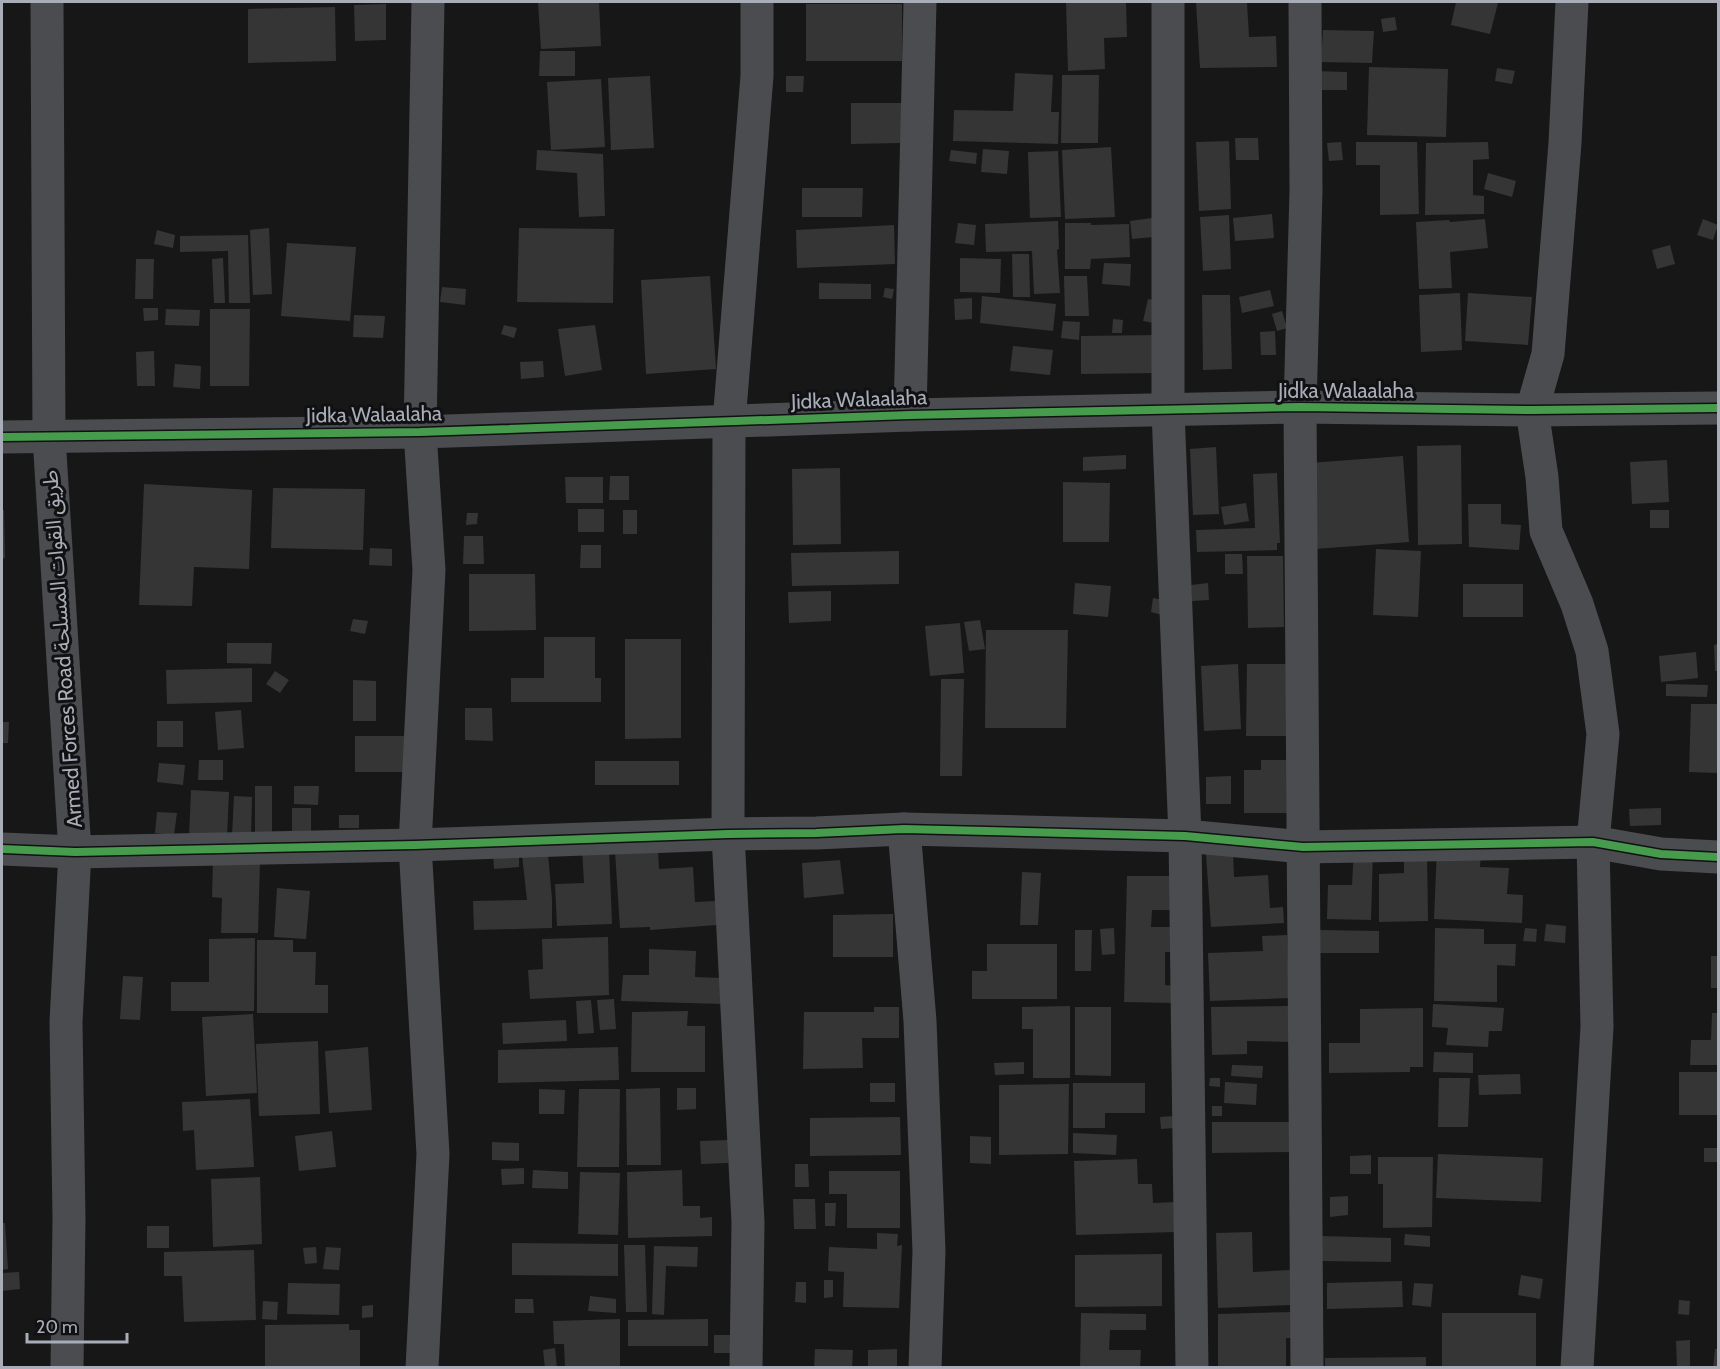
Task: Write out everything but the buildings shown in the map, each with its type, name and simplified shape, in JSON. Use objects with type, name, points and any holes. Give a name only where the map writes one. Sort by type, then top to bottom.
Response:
[{"type":"street","name":"Armed Forces Road طريق القوات المسلحة","points":[[46,2],[49,437],[75,852],[66,1022],[69,1219],[67,1368]]},
{"type":"street","points":[[422,1368],[433,1154],[415,844],[429,570],[420,432],[428,2]]},
{"type":"street","points":[[746,1368],[748,1222],[728,834],[729,422],[757,76],[757,2]]},
{"type":"street","points":[[910,415],[920,2]]},
{"type":"street","points":[[1168,2],[1168,411],[1185,836],[1192,1368]]},
{"type":"street","points":[[1305,2],[1305,191],[1300,407],[1307,1368]]},
{"type":"street","points":[[1572,2],[1565,143],[1548,354],[1532,410],[1542,477],[1546,531],[1577,604],[1592,651],[1603,734],[1593,842],[1597,1027],[1577,1368]]},
{"type":"street","name":"Jidka Walaalaha","points":[[2,437],[420,432],[910,415],[1300,407],[1532,410],[1719,408]]},
{"type":"street","points":[[2,849],[75,852],[904,829],[1185,836],[1303,847],[1593,842],[1661,854],[1719,857]]},
{"type":"street","points":[[904,829],[920,1021],[929,1251],[925,1368]]},
{"type":"cycle path","points":[[2,437],[420,432],[910,415],[1300,407],[1532,410],[1718,408]]},
{"type":"cycle path","points":[[2,849],[75,852],[415,845],[904,829],[1185,836],[1303,847],[1593,842],[1661,854],[1718,857]]}]
